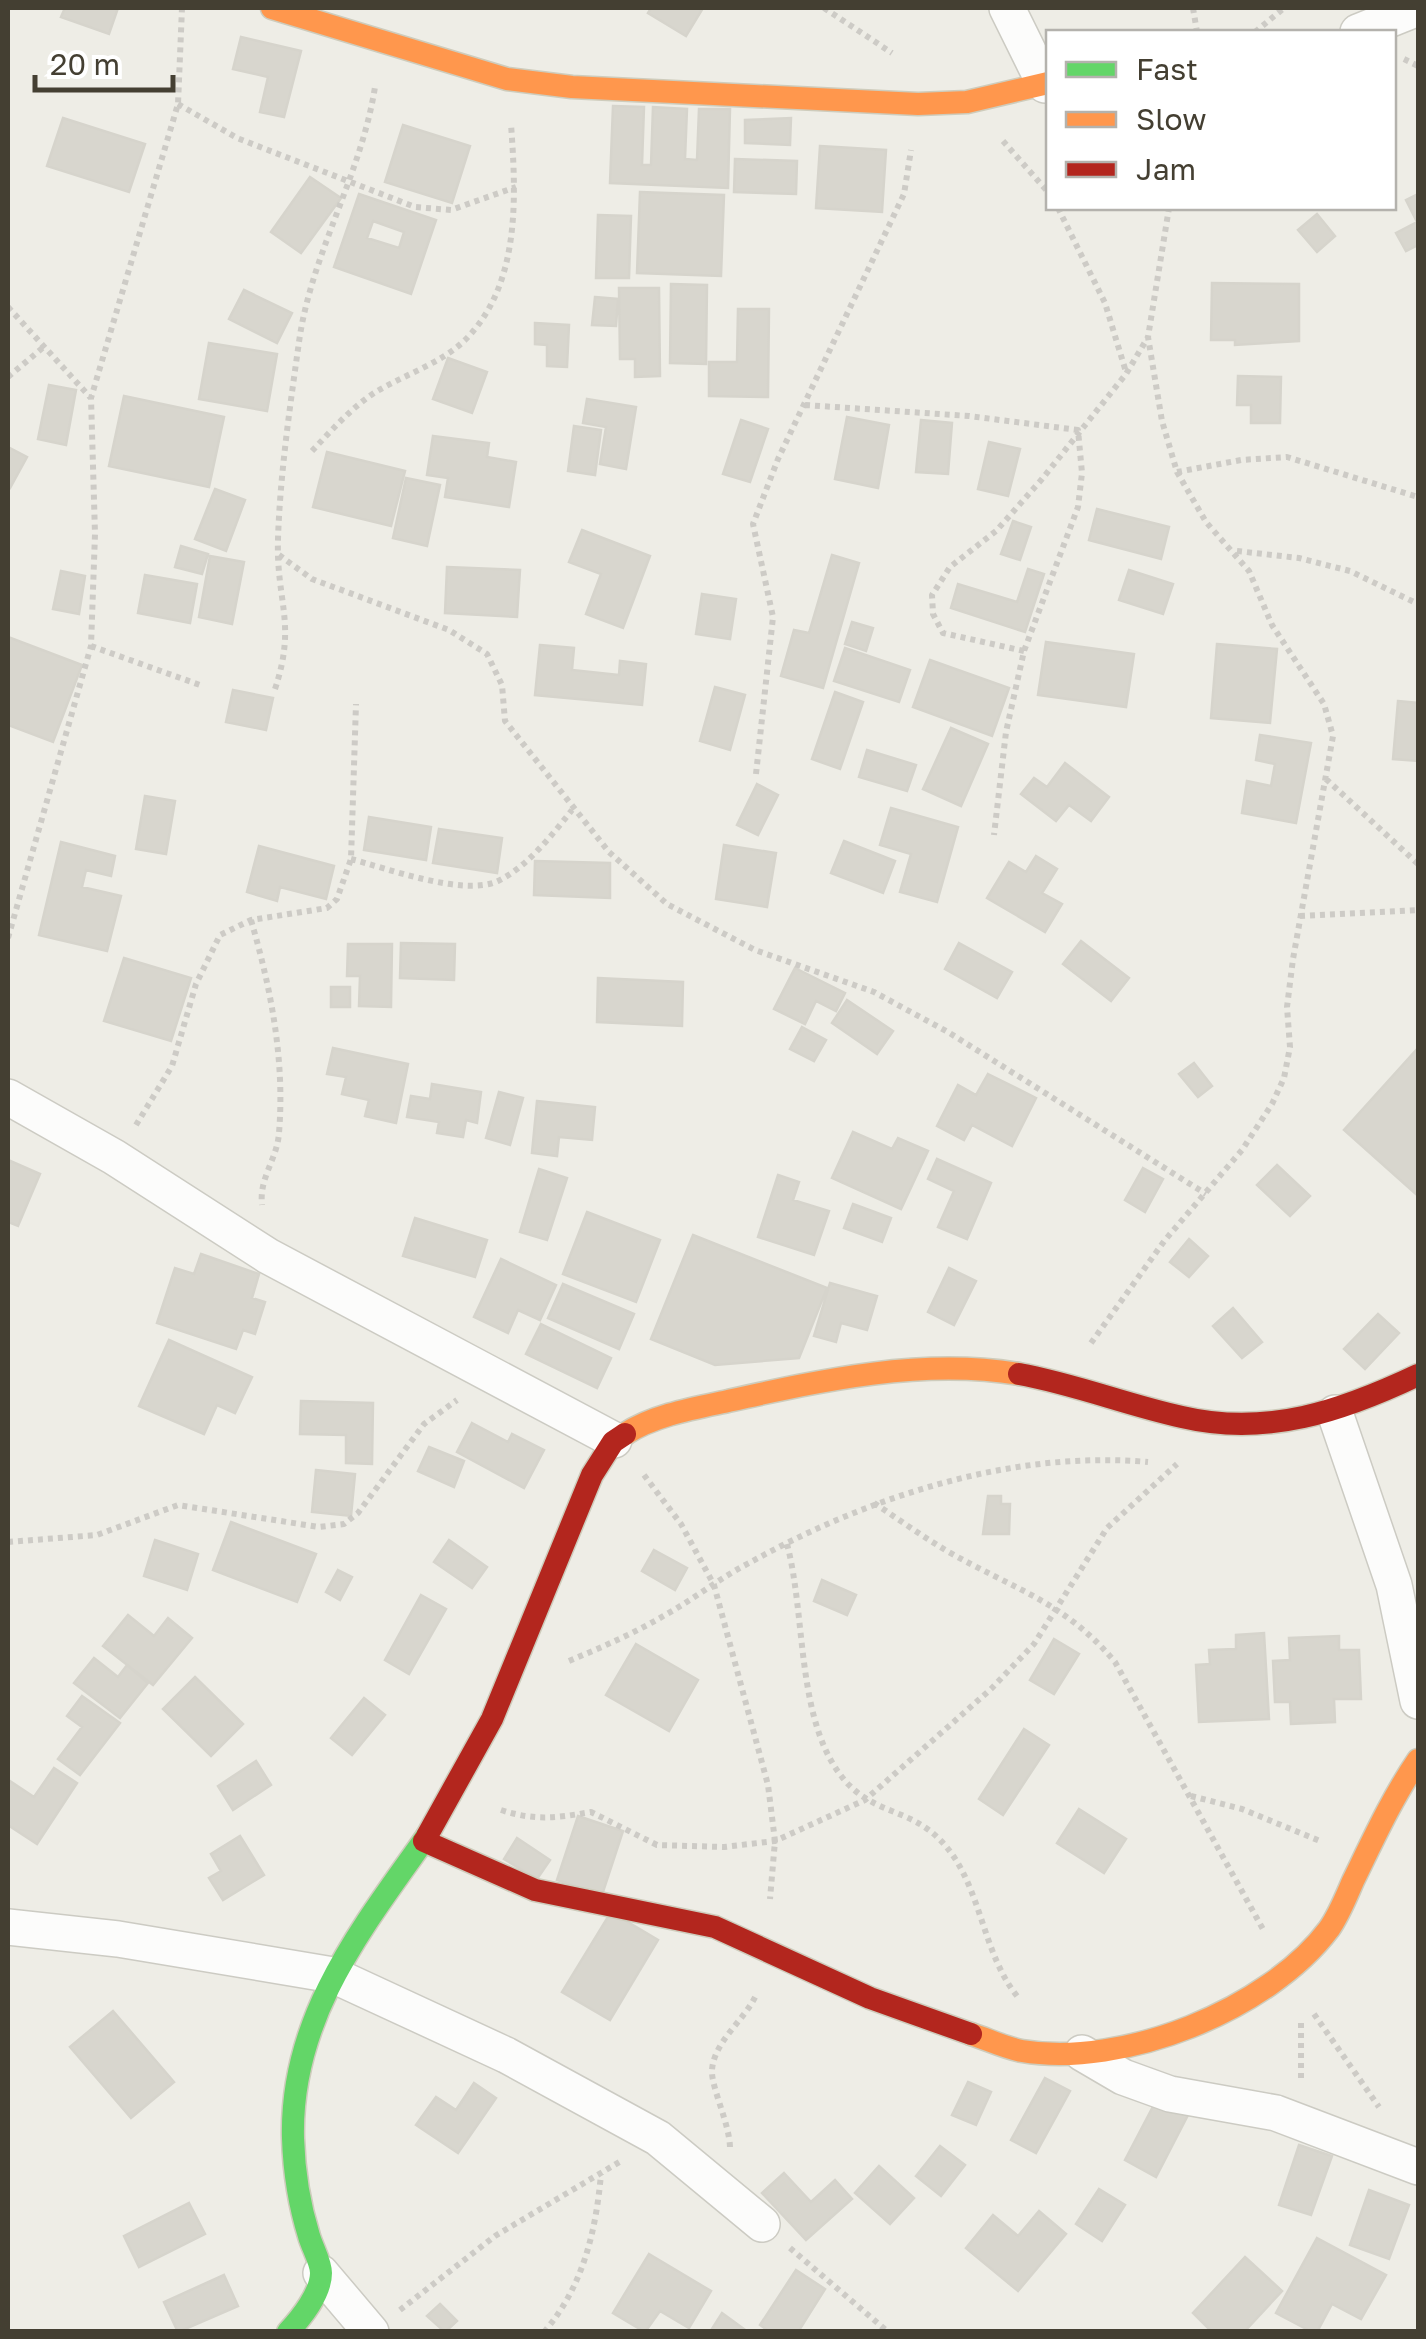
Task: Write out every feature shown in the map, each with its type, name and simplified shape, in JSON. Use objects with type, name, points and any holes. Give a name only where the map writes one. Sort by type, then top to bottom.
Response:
[{"type":"street","points":[[272,8],[377,24],[507,79],[572,87],[918,104],[966,102],[1046,84],[1007,8]]},
{"type":"street","points":[[1363,30],[1418,8]]},
{"type":"street","points":[[8,1097],[114,1156],[268,1256],[614,1440]]},
{"type":"street","points":[[381,2325],[321,2272],[304,2228],[294,2174],[291,2102],[333,1975],[461,1786],[508,1684],[576,1515],[614,1440],[643,1421],[687,1408],[926,1368],[1008,1372],[1064,1381],[1190,1419],[1241,1426],[1336,1413],[1418,1375]]},
{"type":"street","points":[[1336,1413],[1394,1585],[1418,1701]]},
{"type":"street","points":[[424,1841],[534,1890],[715,1928],[870,1998],[959,2031],[1020,2050],[1082,2053],[1147,2042],[1215,2016],[1288,1974],[1331,1927],[1398,1788],[1418,1760]]},
{"type":"street","points":[[8,1927],[118,1939],[333,1975],[506,2055],[658,2138],[762,2224]]},
{"type":"street","points":[[1082,2053],[1123,2077],[1170,2094],[1276,2113],[1418,2167]]},
{"type":"street","points":[[288,2332],[304,2315],[321,2272]]},
{"type":"path","points":[[8,938],[90,646],[95,534],[91,398],[178,104],[182,8]]},
{"type":"path","points":[[1257,30],[1284,8]]},
{"type":"path","points":[[275,689],[288,632],[279,555],[299,338],[316,277],[368,130],[377,24]]},
{"type":"path","points":[[312,452],[372,395],[466,339],[492,303],[507,263],[516,187],[507,79]]},
{"type":"path","points":[[966,102],[1046,190]]},
{"type":"path","points":[[178,104],[237,138],[351,185],[438,212],[516,187]]},
{"type":"path","points":[[756,774],[773,617],[753,524],[778,459],[904,194],[918,104]]},
{"type":"path","points":[[1059,210],[1105,303],[1126,374]]},
{"type":"path","points":[[1064,1381],[1165,1240],[1206,1194],[1272,1104],[1284,1078],[1290,1047],[1287,1007],[1300,916],[1333,736],[1324,704],[1272,625],[1236,551],[1206,522],[1177,472],[1162,421],[1148,336],[1168,210]]},
{"type":"path","points":[[8,306],[91,398]]},
{"type":"path","points":[[1024,651],[942,632],[933,614],[932,595],[950,567],[996,531],[1042,479],[1126,374],[1148,336]]},
{"type":"path","points":[[8,377],[46,345]]},
{"type":"path","points":[[805,405],[969,416],[1078,430]]},
{"type":"path","points":[[994,835],[1006,732],[1024,651],[1078,507],[1082,472],[1078,430]]},
{"type":"path","points":[[1177,472],[1241,460],[1287,458],[1418,497]]},
{"type":"path","points":[[1236,551],[1300,558],[1350,572],[1418,604]]},
{"type":"path","points":[[279,555],[312,579],[449,630],[486,654],[502,686],[505,721],[572,810],[639,880],[708,928],[755,950],[874,992],[948,1032],[1206,1194]]},
{"type":"path","points":[[90,646],[200,685]]},
{"type":"path","points":[[114,1156],[172,1066],[209,950],[220,934],[251,920],[327,908],[337,899],[351,859],[356,704]]},
{"type":"path","points":[[1326,779],[1418,864]]},
{"type":"path","points":[[351,859],[437,881],[470,886],[496,882],[544,843],[572,810]]},
{"type":"path","points":[[1300,916],[1418,910]]},
{"type":"path","points":[[251,920],[273,1002],[281,1110],[278,1152],[260,1184],[268,1256]]},
{"type":"path","points":[[8,1542],[97,1535],[178,1506],[318,1526],[344,1524],[358,1513],[424,1424],[492,1375]]},
{"type":"path","points":[[461,1786],[501,1810],[532,1820],[556,1820],[591,1812],[606,1816],[657,1845],[686,1849],[774,1842],[864,1800],[990,1689],[1034,1644],[1107,1528],[1176,1465],[1241,1426]]},
{"type":"path","points":[[614,1440],[681,1524],[714,1585],[756,1732],[774,1842]]},
{"type":"path","points":[[508,1684],[613,1642],[787,1544],[874,1503],[1041,1464],[1099,1458],[1176,1465]]},
{"type":"path","points":[[874,1503],[944,1549],[1057,1606],[1087,1628],[1115,1662],[1288,1974],[1381,2110]]},
{"type":"path","points":[[787,1544],[798,1583],[818,1737],[829,1763],[864,1800],[912,1816],[942,1840],[964,1871],[996,1957],[1024,2004]]},
{"type":"path","points":[[1192,1796],[1258,1814],[1366,1856]]},
{"type":"path","points":[[720,2186],[730,2160],[730,2142],[728,2118],[712,2072],[718,2052],[754,2001],[766,1950]]},
{"type":"path","points":[[1300,2122],[1301,1995]]},
{"type":"path","points":[[381,2325],[433,2280],[495,2236],[658,2138]]},
{"type":"path","points":[[544,2332],[583,2266],[597,2220],[601,2174]]},
{"type":"path","points":[[762,2224],[888,2332]]},
{"type":"building","points":[[65,8],[118,8],[109,34],[61,17]]},
{"type":"building","points":[[651,8],[703,8],[686,36],[648,13]]},
{"type":"building","points":[[241,37],[301,51],[284,117],[260,112],[268,77],[233,69]]},
{"type":"building","points":[[613,106],[644,107],[642,165],[651,165],[653,107],[687,109],[685,159],[697,160],[699,109],[730,109],[728,188],[610,183]]},
{"type":"building","points":[[63,118],[145,144],[129,192],[47,166]]},
{"type":"building","points":[[791,118],[790,145],[745,143],[745,120]]},
{"type":"building","points":[[403,125],[470,146],[452,203],[385,182]]},
{"type":"building","points":[[820,146],[886,150],[882,212],[816,208]]},
{"type":"building","points":[[735,159],[797,161],[796,194],[734,192]]},
{"type":"building","points":[[310,177],[341,198],[301,253],[271,232]]},
{"type":"building","points":[[640,192],[724,195],[721,276],[637,273]]},
{"type":"building","points":[[359,194],[436,220],[411,294],[334,267]],"holes":[[[373,221],[404,232],[399,248],[367,238]]]},
{"type":"building","points":[[1418,194],[1418,245],[1406,251],[1396,233],[1417,222],[1406,200]]},
{"type":"building","points":[[1317,214],[1335,236],[1317,252],[1298,230]]},
{"type":"building","points":[[598,215],[631,216],[629,278],[596,278]]},
{"type":"building","points":[[1212,283],[1299,284],[1299,341],[1235,345],[1235,340],[1211,340]]},
{"type":"building","points":[[671,284],[707,285],[706,364],[670,363]]},
{"type":"building","points":[[619,288],[659,288],[660,376],[635,377],[635,359],[620,359]]},
{"type":"building","points":[[244,290],[292,313],[277,343],[229,319]]},
{"type":"building","points":[[595,297],[618,299],[616,326],[592,325]]},
{"type":"building","points":[[738,309],[769,309],[768,397],[709,396],[709,362],[737,362]]},
{"type":"building","points":[[535,323],[569,325],[567,367],[547,366],[547,345],[535,344]]},
{"type":"building","points":[[209,343],[277,354],[267,411],[199,399]]},
{"type":"building","points":[[448,358],[487,372],[472,413],[433,399]]},
{"type":"building","points":[[1238,376],[1281,377],[1280,423],[1251,423],[1251,405],[1237,405]]},
{"type":"building","points":[[49,385],[76,390],[66,445],[38,439]]},
{"type":"building","points":[[124,396],[224,417],[209,487],[109,466]]},
{"type":"building","points":[[587,399],[636,407],[626,469],[600,464],[606,427],[583,423]]},
{"type":"building","points":[[847,417],[889,425],[878,488],[835,479]]},
{"type":"building","points":[[741,420],[768,429],[750,482],[723,474]]},
{"type":"building","points":[[921,420],[952,423],[948,474],[916,472]]},
{"type":"building","points":[[574,426],[601,430],[595,475],[568,471]]},
{"type":"building","points":[[433,436],[489,443],[487,457],[516,462],[509,507],[445,497],[448,478],[427,475]]},
{"type":"building","points":[[989,442],[1020,449],[1008,496],[978,489]]},
{"type":"building","points":[[8,447],[27,457],[10,488],[8,487]]},
{"type":"building","points":[[327,452],[405,471],[391,526],[313,507]]},
{"type":"building","points":[[406,478],[440,485],[427,546],[393,538]]},
{"type":"building","points":[[215,489],[245,500],[226,551],[195,539]]},
{"type":"building","points":[[1097,509],[1169,527],[1161,559],[1089,540]]},
{"type":"building","points":[[1013,521],[1031,527],[1020,560],[1001,554]]},
{"type":"building","points":[[582,530],[650,556],[623,628],[586,614],[601,574],[569,562]]},
{"type":"building","points":[[181,546],[208,554],[202,574],[175,567]]},
{"type":"building","points":[[832,555],[859,563],[823,688],[781,676],[794,630],[809,633]]},
{"type":"building","points":[[210,556],[244,562],[232,624],[199,617]]},
{"type":"building","points":[[447,567],[520,570],[517,617],[445,613]]},
{"type":"building","points":[[1028,569],[1044,574],[1025,632],[951,608],[958,584],[1017,602]]},
{"type":"building","points":[[1129,570],[1173,584],[1163,614],[1119,600]]},
{"type":"building","points":[[61,571],[85,576],[79,614],[53,609]]},
{"type":"building","points":[[145,575],[197,584],[190,623],[138,613]]},
{"type":"building","points":[[702,594],[736,599],[730,639],[696,634]]},
{"type":"building","points":[[852,622],[873,628],[866,651],[845,644]]},
{"type":"building","points":[[8,637],[82,665],[53,742],[8,725]]},
{"type":"building","points":[[1046,642],[1134,654],[1126,707],[1038,695]]},
{"type":"building","points":[[1217,644],[1277,649],[1270,723],[1211,718]]},
{"type":"building","points":[[540,645],[574,648],[572,670],[619,675],[620,661],[646,664],[642,705],[535,695]]},
{"type":"building","points":[[845,648],[910,670],[899,702],[834,681]]},
{"type":"building","points":[[930,660],[1009,688],[992,736],[913,707]]},
{"type":"building","points":[[715,687],[745,695],[730,750],[700,741]]},
{"type":"building","points":[[233,690],[273,698],[266,730],[226,722]]},
{"type":"building","points":[[835,692],[863,702],[840,769],[812,759]]},
{"type":"building","points":[[1398,701],[1418,703],[1418,761],[1393,759]]},
{"type":"building","points":[[951,728],[988,744],[961,806],[923,789]]},
{"type":"building","points":[[1260,735],[1311,743],[1296,823],[1242,813],[1247,781],[1271,786],[1275,764],[1256,760]]},
{"type":"building","points":[[867,750],[916,765],[907,791],[859,777]]},
{"type":"building","points":[[1065,763],[1109,797],[1091,821],[1069,805],[1056,821],[1021,794],[1034,778],[1047,787]]},
{"type":"building","points":[[757,784],[778,795],[758,835],[737,825]]},
{"type":"building","points":[[145,796],[175,801],[166,854],[136,849]]},
{"type":"building","points":[[891,808],[958,827],[937,902],[900,892],[911,854],[880,845]]},
{"type":"building","points":[[369,817],[431,827],[426,860],[364,850]]},
{"type":"building","points":[[439,829],[502,838],[497,873],[433,863]]},
{"type":"building","points":[[844,841],[895,861],[883,893],[831,873]]},
{"type":"building","points":[[61,842],[115,856],[111,876],[86,870],[82,887],[121,896],[107,951],[39,935]]},
{"type":"building","points":[[724,845],[776,853],[767,907],[716,899]]},
{"type":"building","points":[[259,846],[334,866],[326,899],[280,887],[277,901],[247,892]]},
{"type":"building","points":[[1036,856],[1057,869],[1042,893],[1062,904],[1045,932],[987,898],[1009,862],[1026,872]]},
{"type":"building","points":[[535,861],[610,863],[610,898],[534,895]]},
{"type":"building","points":[[1081,941],[1129,978],[1111,1001],[1063,964]]},
{"type":"building","points":[[401,943],[455,944],[454,980],[400,978]]},
{"type":"building","points":[[959,943],[1012,972],[997,998],[945,969]]},
{"type":"building","points":[[348,944],[392,944],[391,1007],[359,1006],[360,976],[347,976]]},
{"type":"building","points":[[124,958],[191,978],[171,1041],[104,1021]]},
{"type":"building","points":[[795,968],[845,993],[836,1011],[816,1001],[805,1024],[774,1009]]},
{"type":"building","points":[[598,978],[683,982],[682,1026],[597,1022]]},
{"type":"building","points":[[331,987],[350,987],[350,1007],[331,1007]]},
{"type":"building","points":[[847,1000],[893,1031],[877,1054],[832,1023]]},
{"type":"building","points":[[802,1027],[826,1040],[814,1061],[790,1049]]},
{"type":"building","points":[[333,1048],[408,1064],[396,1123],[365,1116],[369,1100],[342,1094],[346,1077],[327,1074]]},
{"type":"building","points":[[1418,1048],[1418,1191],[1416,1194],[1344,1130]]},
{"type":"building","points":[[1194,1063],[1212,1086],[1198,1097],[1179,1074]]},
{"type":"building","points":[[988,1074],[1036,1098],[1012,1146],[972,1125],[964,1140],[937,1126],[958,1085],[976,1095]]},
{"type":"building","points":[[432,1084],[481,1092],[477,1123],[466,1120],[463,1137],[437,1133],[439,1122],[407,1117],[411,1096],[430,1099]]},
{"type":"building","points":[[499,1092],[523,1098],[510,1145],[486,1138]]},
{"type":"building","points":[[537,1101],[595,1107],[592,1140],[559,1137],[557,1156],[532,1153]]},
{"type":"building","points":[[853,1132],[892,1149],[898,1138],[928,1151],[901,1209],[832,1178]]},
{"type":"building","points":[[937,1159],[991,1183],[967,1239],[938,1227],[954,1191],[928,1179]]},
{"type":"building","points":[[8,1160],[40,1174],[18,1226],[8,1222]]},
{"type":"building","points":[[1277,1165],[1310,1196],[1290,1216],[1257,1185]]},
{"type":"building","points":[[1143,1168],[1163,1179],[1145,1212],[1125,1200]]},
{"type":"building","points":[[539,1169],[567,1178],[547,1240],[520,1232]]},
{"type":"building","points":[[778,1175],[799,1182],[793,1200],[829,1211],[814,1255],[758,1237]]},
{"type":"building","points":[[853,1204],[891,1218],[882,1242],[844,1228]]},
{"type":"building","points":[[587,1212],[660,1240],[636,1302],[563,1274]]},
{"type":"building","points":[[415,1218],[487,1240],[475,1277],[403,1256]]},
{"type":"building","points":[[693,1235],[827,1288],[799,1358],[715,1365],[651,1339]]},
{"type":"building","points":[[1189,1239],[1208,1256],[1189,1277],[1170,1262]]},
{"type":"building","points":[[201,1254],[259,1274],[252,1298],[265,1302],[255,1334],[243,1330],[236,1349],[157,1323],[175,1268],[194,1274]]},
{"type":"building","points":[[501,1259],[556,1285],[540,1320],[518,1310],[508,1333],[474,1317]]},
{"type":"building","points":[[949,1268],[976,1281],[954,1325],[928,1312]]},
{"type":"building","points":[[830,1283],[877,1296],[867,1330],[841,1323],[836,1342],[814,1336]]},
{"type":"building","points":[[563,1284],[634,1314],[619,1349],[548,1318]]},
{"type":"building","points":[[1233,1308],[1262,1342],[1242,1358],[1213,1326]]},
{"type":"building","points":[[1378,1314],[1399,1333],[1365,1369],[1344,1349]]},
{"type":"building","points":[[541,1324],[611,1358],[597,1388],[526,1354]]},
{"type":"building","points":[[169,1340],[252,1377],[235,1413],[217,1405],[204,1434],[139,1406]]},
{"type":"building","points":[[301,1401],[373,1403],[372,1464],[346,1463],[346,1435],[300,1434]]},
{"type":"building","points":[[472,1423],[508,1442],[512,1434],[544,1450],[524,1488],[457,1452]]},
{"type":"building","points":[[429,1447],[464,1461],[454,1487],[418,1471]]},
{"type":"building","points":[[316,1470],[355,1474],[351,1516],[312,1512]]},
{"type":"building","points":[[988,1496],[1001,1496],[1001,1504],[1010,1504],[1009,1534],[983,1534]]},
{"type":"building","points":[[231,1522],[316,1554],[297,1602],[213,1570]]},
{"type":"building","points":[[155,1540],[198,1554],[187,1590],[144,1576]]},
{"type":"building","points":[[449,1540],[487,1567],[472,1588],[434,1562]]},
{"type":"building","points":[[654,1550],[687,1568],[675,1590],[642,1571]]},
{"type":"building","points":[[338,1570],[352,1577],[340,1600],[326,1592]]},
{"type":"building","points":[[822,1580],[856,1595],[847,1615],[814,1601]]},
{"type":"building","points":[[421,1595],[446,1609],[409,1674],[385,1660]]},
{"type":"building","points":[[128,1615],[154,1636],[168,1618],[192,1638],[153,1685],[103,1646]]},
{"type":"building","points":[[1264,1633],[1269,1719],[1199,1722],[1196,1665],[1210,1664],[1209,1650],[1236,1649],[1236,1635]]},
{"type":"building","points":[[1339,1636],[1339,1650],[1359,1650],[1361,1699],[1334,1699],[1335,1722],[1291,1724],[1290,1702],[1275,1702],[1273,1661],[1290,1660],[1289,1638]]},
{"type":"building","points":[[1054,1639],[1079,1654],[1054,1694],[1030,1680]]},
{"type":"building","points":[[636,1644],[698,1680],[669,1731],[606,1695]]},
{"type":"building","points":[[94,1658],[118,1677],[127,1665],[148,1683],[120,1718],[74,1683]]},
{"type":"building","points":[[195,1677],[243,1724],[211,1756],[163,1709]]},
{"type":"building","points":[[82,1696],[120,1723],[80,1775],[58,1759],[82,1727],[67,1716]]},
{"type":"building","points":[[364,1698],[385,1715],[352,1755],[331,1738]]},
{"type":"building","points":[[1024,1729],[1049,1745],[1003,1815],[979,1799]]},
{"type":"building","points":[[256,1761],[271,1785],[233,1810],[218,1786]]},
{"type":"building","points":[[54,1768],[77,1783],[37,1844],[8,1825],[8,1785],[10,1781],[34,1797]]},
{"type":"building","points":[[1079,1809],[1126,1839],[1104,1873],[1057,1843]]},
{"type":"building","points":[[578,1816],[623,1831],[602,1895],[557,1880]]},
{"type":"building","points":[[240,1836],[264,1875],[223,1900],[209,1878],[221,1871],[211,1854]]},
{"type":"building","points":[[517,1838],[550,1860],[537,1879],[504,1859]]},
{"type":"building","points":[[611,1912],[658,1940],[610,2020],[562,1992]]},
{"type":"building","points":[[113,2011],[174,2082],[131,2118],[70,2047]]},
{"type":"building","points":[[1045,2078],[1070,2091],[1036,2153],[1011,2140]]},
{"type":"building","points":[[968,2082],[991,2092],[976,2125],[952,2115]]},
{"type":"building","points":[[474,2083],[496,2098],[458,2153],[416,2125],[436,2097],[456,2110]]},
{"type":"building","points":[[1157,2099],[1188,2115],[1156,2177],[1125,2160]]},
{"type":"building","points":[[1299,2145],[1332,2156],[1311,2215],[1279,2205]]},
{"type":"building","points":[[940,2146],[965,2165],[941,2196],[916,2176]]},
{"type":"building","points":[[879,2166],[914,2198],[890,2224],[855,2193]]},
{"type":"building","points":[[784,2173],[811,2202],[835,2180],[852,2199],[806,2240],[762,2193]]},
{"type":"building","points":[[1099,2189],[1125,2205],[1102,2241],[1076,2224]]},
{"type":"building","points":[[1369,2190],[1409,2205],[1389,2259],[1350,2245]]},
{"type":"building","points":[[189,2203],[205,2234],[139,2267],[124,2236]]},
{"type":"building","points":[[1039,2211],[1066,2234],[1018,2291],[966,2248],[993,2215],[1018,2236]]},
{"type":"building","points":[[1317,2238],[1386,2275],[1361,2319],[1332,2304],[1317,2332],[1312,2332],[1276,2313]]},
{"type":"building","points":[[649,2254],[711,2291],[689,2328],[660,2311],[645,2332],[613,2313]]},
{"type":"building","points":[[1245,2257],[1282,2291],[1244,2332],[1212,2332],[1193,2313]]},
{"type":"building","points":[[796,2270],[825,2289],[798,2332],[770,2332],[760,2325]]},
{"type":"building","points":[[224,2275],[238,2306],[178,2332],[164,2302]]},
{"type":"building","points":[[440,2304],[457,2321],[445,2332],[427,2316]]},
{"type":"building","points":[[722,2313],[748,2332],[710,2332]]},
{"type":"traffic: fast","points":[[288,2332],[314,2297],[321,2273],[302,2212],[295,2163],[295,2094],[303,2053],[334,1977],[427,1836]]},
{"type":"traffic: slow","points":[[272,8],[507,79],[572,87],[918,104],[967,102],[1046,83]]},
{"type":"traffic: slow","points":[[625,1434],[675,1413],[836,1379],[909,1370],[1019,1374]]},
{"type":"traffic: slow","points":[[971,2034],[1022,2051],[1062,2054],[1104,2050],[1190,2027],[1270,1985],[1333,1924],[1383,1819],[1418,1760]]},
{"type":"traffic: jam","points":[[1019,1374],[1182,1417],[1244,1424],[1274,1422],[1332,1409],[1418,1375]]},
{"type":"traffic: jam","points":[[427,1836],[492,1719],[592,1475],[613,1442],[625,1434]]},
{"type":"traffic: jam","points":[[424,1841],[535,1890],[715,1927],[870,1998],[971,2034]]}]
